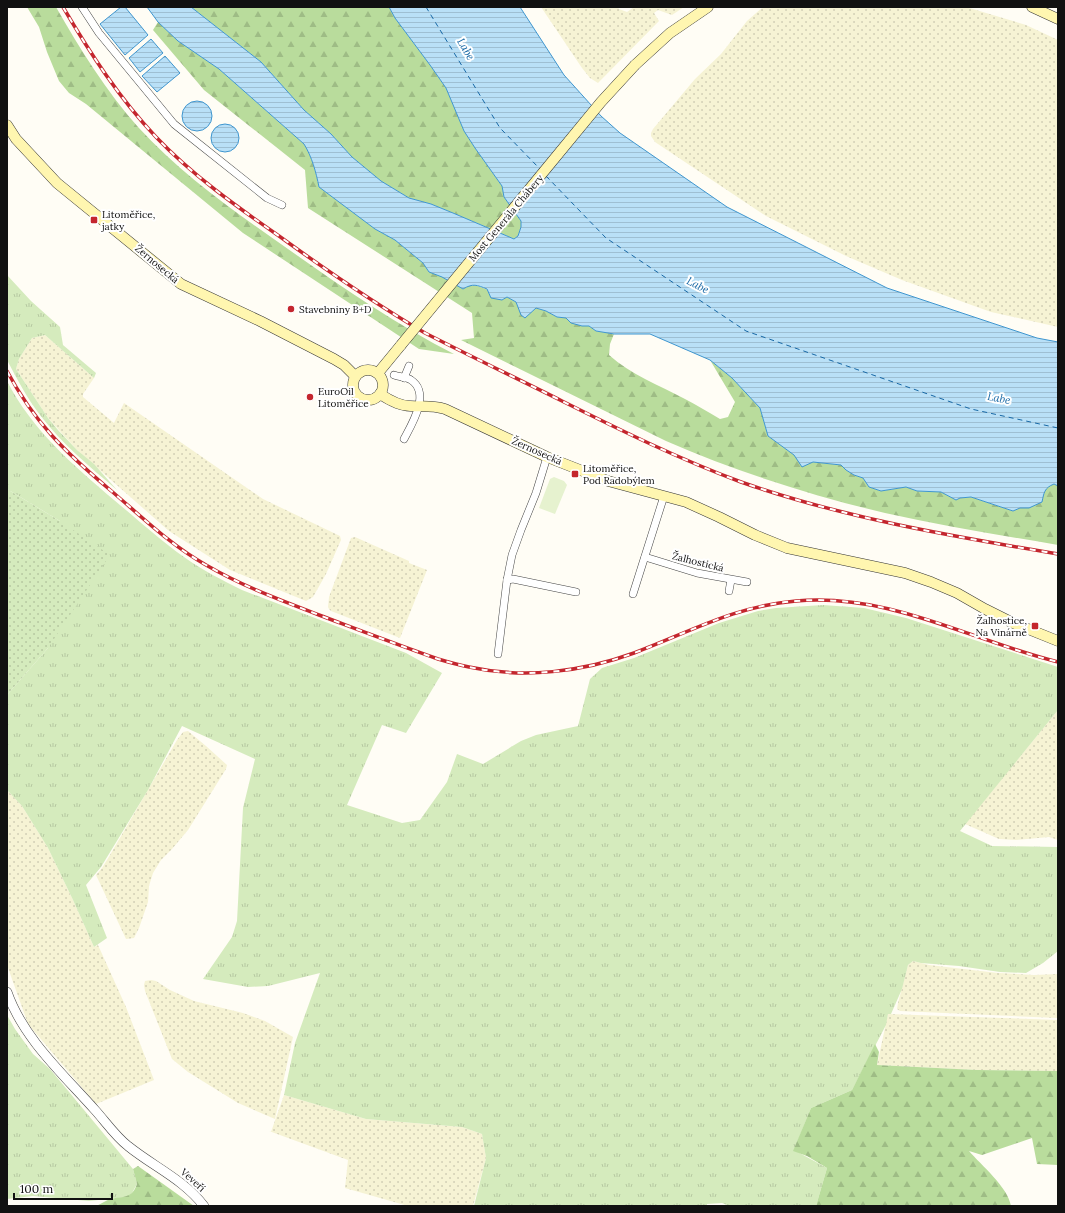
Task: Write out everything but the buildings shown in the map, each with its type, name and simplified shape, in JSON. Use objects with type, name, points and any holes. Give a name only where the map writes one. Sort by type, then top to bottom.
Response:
[{"type":"main road","name":"Most Generála Chábery","points":[[378,373],[601,102],[635,65],[670,33],[708,7]]},
{"type":"main road","points":[[1032,7],[1058,19]]},
{"type":"main road","name":"Žernosecká","points":[[7,125],[16,139],[57,183],[181,284],[260,321],[344,364],[355,376]]},
{"type":"main road","points":[[363,370],[374,370],[378,373],[382,378],[383,383],[380,394],[376,398],[366,400],[357,396],[352,386],[355,376],[363,370]]},
{"type":"main road","name":"Žernosecká","points":[[380,394],[397,404],[408,406],[434,406],[445,409],[547,457],[608,481],[686,502],[755,535],[787,548],[905,573],[931,582],[957,593],[1013,623],[1058,641]]},
{"type":"street","points":[[82,7],[99,33],[174,124],[267,198],[282,205]]},
{"type":"street","points":[[404,378],[409,366]]},
{"type":"street","points":[[394,376],[410,379],[420,389],[421,395],[415,419],[404,438]]},
{"type":"street","points":[[498,654],[507,580],[512,555],[536,493],[547,457]]},
{"type":"street","points":[[633,594],[664,496]]},
{"type":"street","name":"Žalhostická","points":[[645,557],[673,566],[731,580],[747,582]]},
{"type":"street","points":[[507,580],[576,592]]},
{"type":"street","points":[[729,591],[731,580]]},
{"type":"street","name":"Veveří","points":[[7,992],[19,1019],[50,1060],[127,1146],[176,1178],[196,1195],[204,1206]]},
{"type":"shaded area","points":[[541,7],[618,7],[619,9],[627,12],[634,7],[684,7],[672,15],[658,10],[654,13],[659,21],[598,83],[590,78],[582,68]]},
{"type":"shaded area","points":[[763,7],[966,7],[1026,25],[1058,40],[1058,327],[991,312],[902,280],[846,256],[766,216],[655,142],[651,136],[653,129],[695,79],[721,54],[747,21]]},
{"type":"shaded area","points":[[45,335],[94,378],[83,394],[83,397],[114,423],[124,403],[263,499],[340,536],[341,540],[326,574],[313,597],[306,601],[230,570],[169,531],[77,450],[48,418],[16,369],[19,359],[32,338]]},
{"type":"shaded area","points":[[355,537],[427,570],[400,638],[331,611],[328,607],[329,597],[351,538]]},
{"type":"shaded area","points":[[1058,710],[1058,840],[1049,837],[1016,840],[999,839],[965,824]]},
{"type":"shaded area","points":[[188,731],[227,765],[226,769],[188,830],[161,860],[153,873],[149,886],[148,902],[139,928],[134,938],[126,939],[96,875],[110,855],[177,740],[183,732]]},
{"type":"shaded area","points":[[7,790],[22,806],[48,848],[94,947],[98,945],[126,1007],[154,1080],[96,1104],[28,1024],[7,965]]},
{"type":"shaded area","points":[[913,961],[929,965],[998,973],[1034,975],[1058,974],[1058,1018],[900,1011],[897,1009],[898,1003],[908,965]]},
{"type":"shaded area","points":[[145,981],[156,981],[170,990],[194,1001],[243,1013],[265,1021],[293,1037],[275,1119],[238,1103],[188,1072],[172,1059],[145,991]]},
{"type":"shaded area","points":[[888,1014],[1058,1020],[1058,1071],[977,1070],[877,1065]]},
{"type":"shaded area","points":[[284,1095],[366,1119],[462,1127],[482,1134],[486,1158],[473,1206],[408,1206],[345,1188],[348,1160],[271,1132]]},
{"type":"green space","points":[[27,7],[56,7],[94,69],[126,113],[155,145],[191,177],[248,221],[349,291],[390,318],[454,354],[419,349],[243,233],[86,104],[69,93],[59,81],[39,27]]},
{"type":"green space","points":[[191,7],[389,7],[395,18],[446,88],[464,131],[502,186],[504,197],[521,221],[518,236],[514,239],[431,204],[409,198],[381,181],[352,157],[331,134],[304,110],[261,62]]},
{"type":"green space","points":[[158,22],[178,41],[219,69],[304,144],[317,176],[319,187],[375,229],[395,240],[423,263],[429,272],[483,288],[502,300],[507,297],[516,302],[519,310],[529,314],[536,308],[557,317],[566,318],[582,326],[589,326],[596,331],[614,334],[610,344],[609,355],[636,374],[689,401],[720,419],[728,417],[735,402],[710,360],[732,378],[760,408],[768,436],[794,455],[813,462],[841,465],[854,475],[863,478],[869,487],[881,491],[906,487],[917,491],[941,492],[956,500],[971,497],[1013,511],[1020,508],[1029,508],[1043,494],[1047,487],[1054,484],[1058,486],[1058,545],[906,518],[829,499],[747,473],[666,441],[461,340],[474,338],[472,313],[308,208],[305,170],[204,90],[153,30]]},
{"type":"green space","points":[[7,275],[31,301],[60,327],[63,345],[96,373],[94,378],[45,335],[32,338],[19,359],[16,369],[48,418],[58,430],[77,450],[94,464],[117,490],[77,455],[49,426],[31,402],[7,360]]},
{"type":"green space","points":[[7,381],[28,415],[54,446],[99,487],[191,562],[212,575],[242,590],[406,653],[442,673],[406,733],[382,725],[347,805],[402,823],[420,820],[447,782],[457,754],[483,764],[521,741],[536,735],[578,726],[590,679],[602,668],[634,658],[719,623],[758,611],[776,608],[823,605],[864,608],[906,618],[1058,667],[1058,710],[960,831],[992,846],[1058,847],[1058,951],[1043,963],[1026,973],[1000,972],[913,961],[908,965],[902,989],[891,1014],[888,1014],[886,1025],[852,1090],[811,1108],[794,1150],[827,1168],[816,1206],[729,1206],[722,1203],[707,1204],[707,1206],[474,1206],[486,1158],[482,1134],[462,1127],[366,1119],[284,1095],[295,1043],[320,973],[268,986],[248,987],[203,979],[232,937],[237,921],[243,808],[255,759],[182,726],[148,790],[101,867],[86,885],[107,938],[94,947],[48,848],[22,806],[7,790],[7,695],[48,648],[60,521],[7,489]]},
{"type":"green space","points":[[554,477],[564,481],[567,485],[555,514],[539,508],[550,479]]},
{"type":"green space","points":[[7,489],[60,521],[110,555],[48,648],[7,695]]},
{"type":"green space","points":[[7,1015],[33,1054],[50,1069],[133,1169],[137,1184],[132,1193],[127,1197],[89,1201],[33,1196],[7,1199]]},
{"type":"green space","points":[[875,1044],[879,1052],[877,1065],[977,1070],[1058,1071],[1058,1165],[1037,1164],[1032,1138],[982,1155],[969,1151],[1000,1184],[1009,1199],[1011,1206],[816,1206],[827,1168],[807,1156],[793,1151],[811,1108],[852,1090]]},
{"type":"green space","points":[[138,1166],[194,1206],[96,1206],[109,1200],[130,1195],[137,1184],[133,1169]]},
{"type":"water","points":[[121,7],[125,7],[148,35],[125,55],[100,24]]},
{"type":"water","name":"Labe","points":[[147,7],[191,7],[261,62],[304,110],[331,134],[352,157],[381,181],[409,198],[431,204],[514,239],[518,236],[521,221],[504,197],[502,186],[464,131],[446,88],[395,18],[389,7],[520,7],[564,75],[601,116],[620,133],[727,207],[887,288],[1037,338],[1058,342],[1058,486],[1054,484],[1046,489],[1042,502],[1029,508],[1020,508],[1013,511],[971,497],[956,500],[941,492],[917,491],[906,487],[881,491],[869,487],[863,478],[854,475],[841,465],[813,462],[802,467],[794,455],[768,436],[760,408],[732,378],[710,360],[650,334],[614,334],[596,331],[589,326],[571,323],[566,318],[557,317],[536,308],[525,318],[521,315],[516,302],[507,297],[502,300],[491,298],[487,289],[480,286],[475,285],[463,289],[442,277],[429,272],[423,263],[395,240],[375,229],[319,187],[317,176],[304,144],[219,69],[178,41],[158,22]]},
{"type":"water","points":[[151,39],[163,53],[140,72],[129,58]]},
{"type":"water","points":[[165,56],[180,73],[157,92],[142,76]]},
{"type":"water","points":[[197,101],[208,105],[212,116],[208,127],[197,131],[186,127],[182,116],[186,105]]},
{"type":"water","points":[[225,124],[235,128],[239,138],[235,148],[225,152],[215,148],[211,138],[215,128]]},
{"type":"ferry route","points":[[426,7],[500,128],[540,169]]},
{"type":"ferry route","points":[[546,176],[606,238],[746,331],[971,409],[1058,428]]},
{"type":"railway","points":[[63,7],[117,91],[142,122],[184,164],[231,202],[314,261],[425,333],[672,454],[741,482],[780,495],[858,516],[938,533],[1058,554]]},
{"type":"railway","points":[[7,371],[28,406],[65,449],[156,529],[193,557],[233,580],[247,586],[319,615],[438,659],[469,667],[511,673],[553,672],[573,669],[614,660],[713,621],[753,608],[796,601],[831,600],[864,604],[897,611],[929,620],[1025,653],[1058,662]]},
{"type":"place","name":"Litoměřice, jatky","points":[[94,220]]},
{"type":"place","name":"Stavebniny B+D","points":[[291,309]]},
{"type":"place","name":"EuroOil Litoměřice","points":[[310,397]]},
{"type":"place","name":"Litoměřice, Pod Radobýlem","points":[[575,474]]},
{"type":"place","name":"Žalhostice, Na Vinárně","points":[[1035,626]]}]
